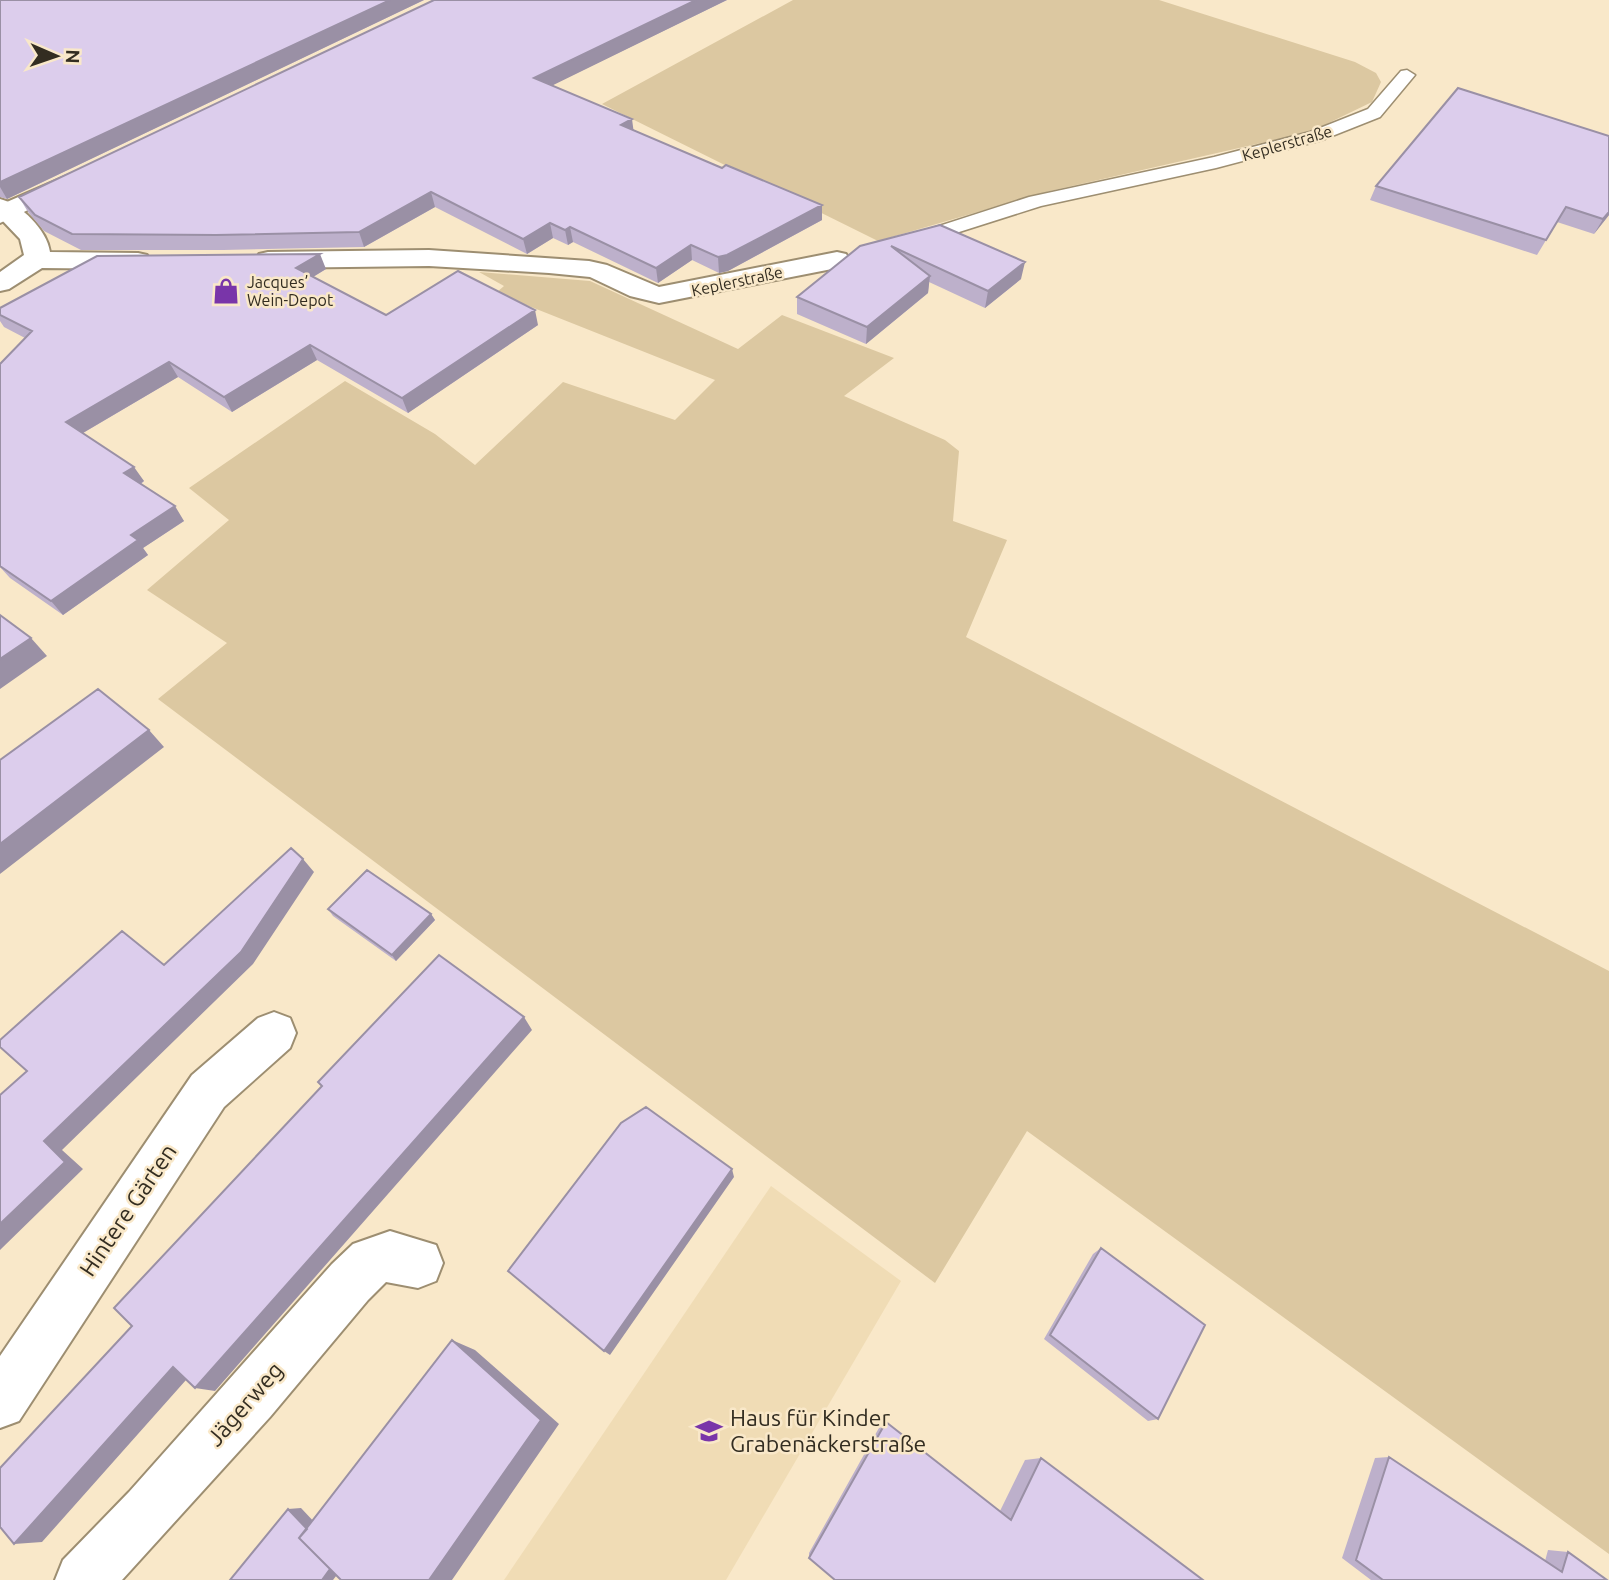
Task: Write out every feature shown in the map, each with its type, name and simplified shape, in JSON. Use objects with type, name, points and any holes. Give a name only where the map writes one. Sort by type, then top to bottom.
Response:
[{"type":"street","points":[[3,211],[88,172]]},
{"type":"street","points":[[3,211],[23,224],[37,246],[34,260]]},
{"type":"street","name":"Keplerstraße","points":[[250,260],[387,256],[531,264],[592,270],[634,291],[659,295],[849,257]]},
{"type":"street","points":[[0,283],[34,260],[161,261]]},
{"type":"street","name":"Hintere Gärten","points":[[0,1402],[208,1091],[274,1033]]},
{"type":"street","name":"Jägerweg","points":[[83,1580],[158,1502],[350,1282],[371,1262],[390,1256],[418,1263]]},
{"type":"lane","name":"Keplerstraße","points":[[896,247],[1024,205],[1216,162],[1316,136],[1374,113],[1407,75]]},
{"type":"shaded area","points":[[793,0],[1159,0],[1355,62],[1376,73],[1381,82],[1372,102],[1310,132],[1050,191],[878,241],[602,104]]},
{"type":"shaded area","points":[[479,272],[590,281],[738,349],[782,315],[894,358],[844,396],[945,440],[959,451],[953,521],[1007,540],[966,637],[1609,971],[1609,1554],[1027,1131],[935,1283],[158,699],[227,643],[147,590],[229,520],[189,488],[345,381],[435,434],[475,465],[563,382],[675,420],[715,380],[496,293],[504,286]]},
{"type":"shaded area","name":"Haus für Kinder Grabenäckerstraße","points":[[771,1186],[901,1281],[726,1580],[504,1580]]},
{"type":"building","points":[[0,0],[390,0],[0,182]]},
{"type":"building","points":[[434,0],[696,0],[534,78],[632,119],[621,125],[722,168],[726,165],[822,205],[727,255],[718,257],[691,245],[656,268],[570,227],[565,230],[550,223],[523,239],[431,192],[359,232],[216,235],[72,234],[35,215],[19,197]]},
{"type":"building","points":[[1458,88],[1609,136],[1609,212],[1603,219],[1566,207],[1546,240],[1376,186]]},
{"type":"building","points":[[940,225],[1025,262],[988,291],[891,246],[930,276],[867,327],[797,297],[860,246]]},
{"type":"building","points":[[320,254],[296,268],[386,315],[458,271],[535,310],[402,398],[310,345],[224,397],[169,362],[66,422],[134,467],[124,473],[175,506],[131,535],[138,540],[51,601],[0,566],[0,364],[32,331],[0,315],[0,308],[97,256]]},
{"type":"building","points":[[0,615],[31,638],[0,659]]},
{"type":"building","points":[[98,689],[149,730],[0,844],[0,760]]},
{"type":"building","points":[[291,848],[303,859],[241,952],[44,1141],[65,1162],[0,1224],[0,1095],[27,1071],[0,1047],[0,1040],[122,931],[164,965]]},
{"type":"building","points":[[367,870],[431,914],[392,955],[328,909]]},
{"type":"building","points":[[439,955],[524,1017],[195,1388],[173,1367],[14,1544],[0,1527],[0,1468],[132,1326],[114,1308],[322,1086],[318,1082]]},
{"type":"building","points":[[646,1107],[732,1169],[604,1351],[508,1271],[621,1123]]},
{"type":"building","points":[[1101,1248],[1205,1325],[1158,1419],[1050,1335]]},
{"type":"building","points":[[452,1340],[541,1420],[429,1580],[341,1580],[299,1538]]},
{"type":"building","points":[[886,1422],[1011,1520],[1041,1458],[1203,1580],[835,1580],[809,1558]]},
{"type":"building","points":[[1389,1457],[1562,1572],[1568,1552],[1607,1580],[1383,1580],[1356,1560]]},
{"type":"building","points":[[288,1509],[307,1529],[299,1538],[330,1569],[322,1580],[230,1580]]},
{"type":"place","name":"Jacques’ Wein-Depot","points":[[226,291]]},
{"type":"place","name":"Haus für Kinder Grabenäckerstraße","points":[[709,1431]]}]
